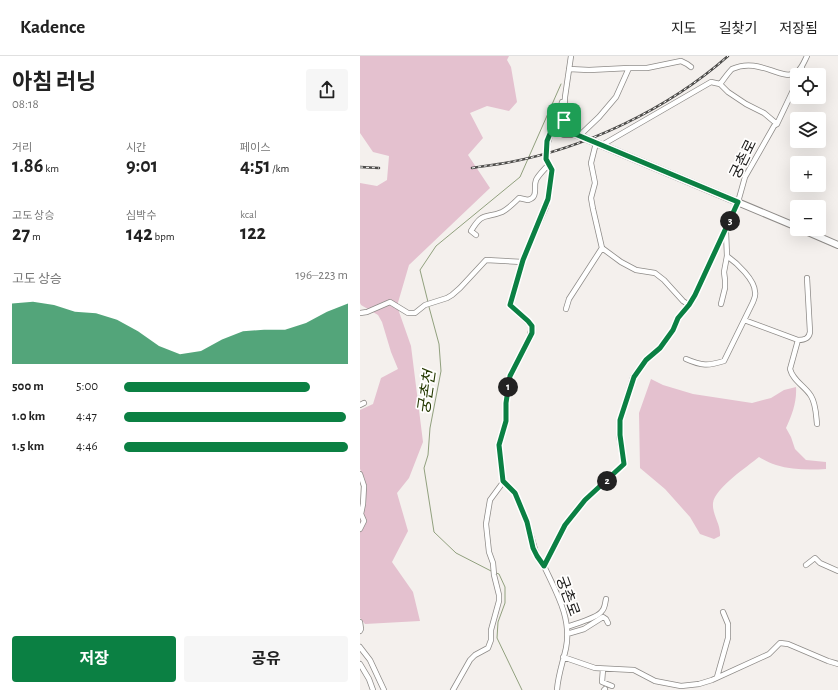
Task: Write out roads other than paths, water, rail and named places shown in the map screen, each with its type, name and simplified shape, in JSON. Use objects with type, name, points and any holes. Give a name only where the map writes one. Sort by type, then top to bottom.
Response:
[{"type":"street","points":[[544,566],[535,552],[527,522],[515,493],[504,482],[499,445],[506,421],[508,383],[510,376],[532,333],[532,326],[510,305],[522,262],[548,199],[552,170],[546,159],[547,146],[565,97],[571,56]]},
{"type":"street","points":[[720,84],[732,70],[744,64],[753,62],[762,64],[788,75],[797,72],[802,67],[807,56]]},
{"type":"street","points":[[570,69],[589,70],[647,68],[681,61],[692,67]]},
{"type":"street","points":[[577,135],[599,117],[616,97],[629,68]]},
{"type":"street","points":[[689,305],[655,273],[636,270],[621,262],[602,248],[592,209],[591,198],[595,183],[591,163],[592,154],[599,144],[711,82],[720,84],[728,92],[746,104],[764,113],[778,124]]},
{"type":"street","points":[[547,146],[549,141],[567,131],[565,97]]},
{"type":"street","name":"궁촌로","points":[[557,690],[558,674],[566,648],[567,619],[544,566],[565,525],[585,500],[624,464],[620,435],[620,420],[634,377],[646,360],[660,348],[673,330],[678,318],[695,295],[738,202],[745,177],[774,126],[778,124],[790,97]]},
{"type":"street","points":[[555,123],[566,123],[577,135]]},
{"type":"street","points":[[555,123],[554,130],[561,134],[577,135],[790,224]]},
{"type":"street","points":[[476,235],[470,231],[478,220],[484,216],[502,212],[519,198],[528,200],[533,197],[535,194],[537,179],[549,164]]},
{"type":"street","points":[[720,304],[724,288],[724,272],[727,256],[725,230]]},
{"type":"street","points":[[817,236],[838,245]]},
{"type":"street","points":[[566,309],[566,303],[602,248]]},
{"type":"street","points":[[686,359],[698,365],[724,361],[755,295],[755,288],[742,268],[727,256]]},
{"type":"street","points":[[360,313],[390,302],[411,314],[415,313],[428,304],[448,298],[460,288],[486,260],[522,262]]},
{"type":"street","points":[[744,320],[798,340],[807,338],[810,336],[808,278]]},
{"type":"street","points":[[798,340],[790,366],[790,372],[813,399],[817,424]]},
{"type":"street","points":[[360,474],[364,486],[361,514],[364,521],[360,529]]},
{"type":"street","points":[[453,690],[470,660],[475,655],[488,648],[490,644],[492,625],[499,601],[499,595],[494,576],[493,562],[489,552],[486,524],[490,500],[504,482]]},
{"type":"street","points":[[806,565],[815,558],[820,563],[838,571]]},
{"type":"street","points":[[567,627],[601,614],[606,599]]},
{"type":"street","points":[[717,677],[728,638],[728,624],[723,612]]},
{"type":"street","points":[[567,634],[584,629],[603,617],[606,619],[608,624]]},
{"type":"street","points":[[360,622],[360,631]]},
{"type":"street","points":[[563,657],[584,665],[603,669],[634,670],[654,681],[681,688],[699,684],[769,654],[780,643],[788,644],[838,664]]},
{"type":"street","points":[[360,647],[370,660],[384,690]]},
{"type":"street","points":[[360,664],[370,680],[373,690]]},
{"type":"street","points":[[603,669],[602,682],[612,686]]},
{"type":"waterway","name":"궁촌천","points":[[428,302],[420,270],[436,246],[520,177],[561,84]]},
{"type":"waterway","name":"궁촌천","points":[[429,307],[439,344],[441,371],[430,428],[428,455],[424,468],[434,532],[456,553],[493,572]]},
{"type":"waterway","name":"궁촌천","points":[[496,573],[499,574],[505,587],[505,603],[498,622],[497,638],[522,690]]},
{"type":"railway","points":[[472,168],[535,157],[565,148],[624,124],[679,93],[728,56]]},
{"type":"railway","points":[[360,167],[379,168]]}]
